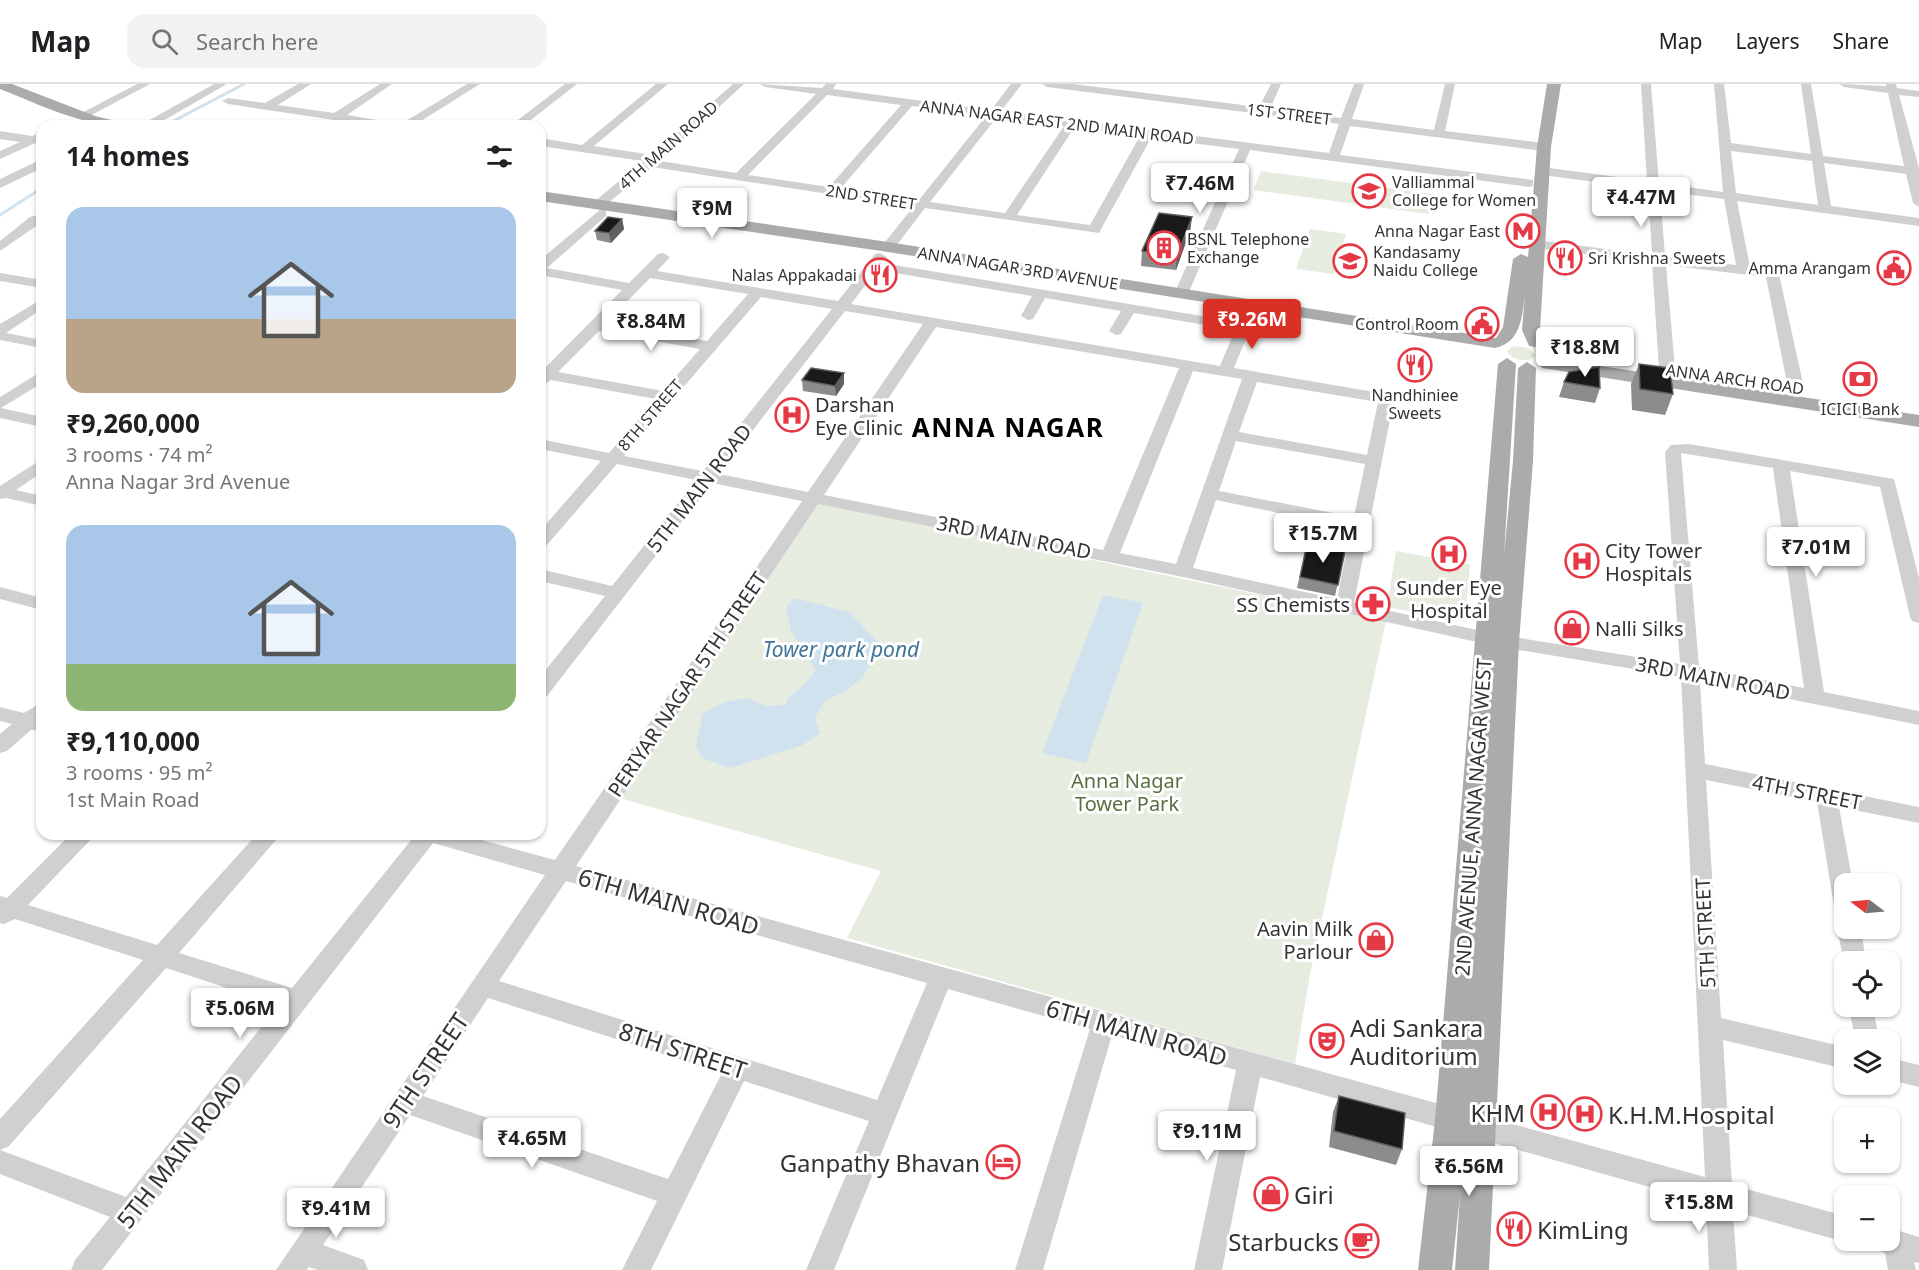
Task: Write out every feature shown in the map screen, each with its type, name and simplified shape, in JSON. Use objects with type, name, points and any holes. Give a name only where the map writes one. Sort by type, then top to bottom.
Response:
[{"type":"main road","points":[[0,84],[67,120]]},
{"type":"main road","points":[[1529,354],[1542,171],[1538,146],[1540,84]]},
{"type":"main road","points":[[1554,84],[1528,183],[1512,327],[1529,354],[1919,421]]},
{"type":"main road","points":[[0,95],[65,120]]},
{"type":"main road","name":"ANNA NAGAR 3RD AVENUE","points":[[546,197],[599,209],[1245,321],[1529,354]]},
{"type":"main road","name":"ANNA NAGAR 3RD AVENUE","points":[[546,205],[599,209]]},
{"type":"main road","name":"ANNA NAGAR 3RD AVENUE","points":[[881,257],[1181,294],[1529,354]]},
{"type":"main road","name":"ANNA ARCH ROAD","points":[[1529,354],[1667,369],[1919,408]]},
{"type":"main road","name":"2ND AVENUE, ANNA NAGAR WEST","points":[[1472,1270],[1466,1124],[1496,640],[1523,461],[1529,354]]},
{"type":"main road","name":"2ND AVENUE, ANNA NAGAR WEST","points":[[1435,1270],[1466,1124]]},
{"type":"street","points":[[79,120],[145,84]]},
{"type":"street","points":[[156,120],[222,84]]},
{"type":"street","points":[[267,107],[306,84]]},
{"type":"street","points":[[336,117],[387,84]]},
{"type":"street","points":[[416,120],[475,84]]},
{"type":"street","points":[[524,120],[572,84]]},
{"type":"street","points":[[584,149],[663,84]]},
{"type":"street","name":"4TH MAIN ROAD","points":[[546,256],[739,84]]},
{"type":"street","name":"ANNA NAGAR EAST 2ND MAIN ROAD","points":[[765,84],[828,88],[909,103],[1528,183]]},
{"type":"street","name":"5TH MAIN ROAD","points":[[546,683],[1017,84]]},
{"type":"street","name":"1ST STREET","points":[[1047,84],[1102,87],[1183,97],[1263,111],[1538,146]]},
{"type":"street","points":[[1263,111],[1276,84]]},
{"type":"street","points":[[1333,158],[1359,84]]},
{"type":"street","points":[[1439,133],[1450,84]]},
{"type":"street","points":[[1646,84],[1667,369]]},
{"type":"street","points":[[1719,84],[1730,196],[1744,270]]},
{"type":"street","points":[[1806,84],[1815,157],[1825,208]]},
{"type":"street","points":[[1844,84],[1892,87],[1919,94]]},
{"type":"street","points":[[1892,87],[1915,171],[1919,203]]},
{"type":"street","points":[[740,177],[828,88]]},
{"type":"street","points":[[228,101],[356,120]]},
{"type":"street","points":[[832,191],[909,103]]},
{"type":"street","points":[[428,120],[437,114],[441,106]]},
{"type":"street","points":[[1010,218],[1071,124]]},
{"type":"street","name":"2ND STREET","points":[[546,143],[740,177],[1094,230],[1147,134]]},
{"type":"street","points":[[0,135],[36,138]]},
{"type":"street","points":[[0,151],[36,139]]},
{"type":"street","points":[[1724,146],[1915,171]]},
{"type":"street","points":[[1181,294],[1246,147]]},
{"type":"street","points":[[0,184],[36,166]]},
{"type":"street","points":[[1542,171],[1919,222]]},
{"type":"street","points":[[1602,179],[1602,202]]},
{"type":"street","points":[[0,247],[36,220]]},
{"type":"street","points":[[1537,244],[1772,274],[1796,388]]},
{"type":"street","points":[[546,377],[663,257]]},
{"type":"street","points":[[881,257],[1041,293],[1130,308],[1245,321],[1225,371]]},
{"type":"street","points":[[546,270],[633,288]]},
{"type":"street","points":[[647,273],[1386,399],[1344,608]]},
{"type":"street","points":[[0,277],[36,283]]},
{"type":"street","name":"8TH STREET","points":[[547,524],[613,458],[758,291]]},
{"type":"street","points":[[1028,316],[1041,293]]},
{"type":"street","points":[[0,330],[36,307]]},
{"type":"street","points":[[1116,331],[1130,308]]},
{"type":"street","name":"PERIYAR NAGAR 5TH STREET","points":[[560,870],[933,321]]},
{"type":"street","points":[[596,326],[710,346]]},
{"type":"street","points":[[0,336],[36,343]]},
{"type":"street","points":[[1109,556],[1188,365]]},
{"type":"street","points":[[1183,571],[1251,375]]},
{"type":"street","points":[[546,379],[666,396]]},
{"type":"street","points":[[0,404],[36,380]]},
{"type":"street","points":[[0,413],[36,421]]},
{"type":"street","points":[[1230,435],[1373,461]]},
{"type":"street","name":"3RD MAIN ROAD","points":[[546,445],[1183,571],[1496,640],[1690,672],[1919,718]]},
{"type":"street","name":"5TH STREET","points":[[1720,1194],[1690,672],[1673,452],[1677,448],[1689,449],[1781,465]]},
{"type":"street","points":[[1815,697],[1781,465],[1888,483],[1919,617]]},
{"type":"street","points":[[1,493],[36,468]]},
{"type":"street","points":[[1,493],[36,500]]},
{"type":"street","points":[[1210,494],[1360,524]]},
{"type":"street","points":[[546,576],[616,593]]},
{"type":"street","points":[[0,593],[34,602]]},
{"type":"street","points":[[0,714],[36,719]]},
{"type":"street","points":[[0,746],[36,720]]},
{"type":"street","name":"4TH STREET","points":[[1696,770],[1919,814]]},
{"type":"street","points":[[1827,796],[1840,873]]},
{"type":"street","points":[[3,910],[79,840]]},
{"type":"street","points":[[0,1138],[265,840]]},
{"type":"street","name":"5TH MAIN ROAD","points":[[85,1270],[424,840]]},
{"type":"street","name":"6TH MAIN ROAD","points":[[451,840],[1834,1226]]},
{"type":"street","name":"9TH STREET","points":[[296,1260],[560,870]]},
{"type":"street","points":[[3,910],[162,956],[297,1000]]},
{"type":"street","points":[[820,1270],[941,977]]},
{"type":"street","name":"8TH STREET","points":[[482,986],[884,1114]]},
{"type":"street","points":[[1029,1270],[1104,1022]]},
{"type":"street","points":[[1710,1026],[1834,1055]]},
{"type":"street","points":[[1208,1270],[1250,1063]]},
{"type":"street","points":[[636,1270],[738,1068]]},
{"type":"street","points":[[1900,1071],[1919,1076]]},
{"type":"street","points":[[404,1101],[674,1194]]},
{"type":"street","points":[[0,1162],[131,1212]]},
{"type":"street","points":[[1720,1194],[1723,1270]]},
{"type":"street","points":[[296,1260],[354,1270]]},
{"type":"green space","points":[[1261,171],[1433,194],[1429,214],[1253,190]]},
{"type":"green space","points":[[1310,229],[1346,234],[1334,274],[1296,269]]},
{"type":"green space","points":[[1513,346],[1528,348],[1536,356],[1528,360],[1516,359],[1507,351]]},
{"type":"green space","name":"Anna Nagar Tower Park","points":[[813,502],[1386,621],[1310,974],[1295,1064],[847,938],[881,871],[615,797]]},
{"type":"green space","points":[[1396,551],[1470,564],[1465,622],[1387,607]]},
{"type":"water","points":[[1103,595],[1143,603],[1086,763],[1042,753]]},
{"type":"water","name":"Tower park pond","points":[[794,598],[849,612],[884,648],[873,659],[863,677],[844,692],[826,700],[815,717],[820,733],[803,745],[730,768],[702,758],[696,746],[703,713],[725,702],[748,698],[765,706],[786,705],[787,699],[805,684],[816,670],[791,631],[786,608]]},
{"type":"building","points":[[1159,213],[1192,217],[1177,256],[1142,251]]},
{"type":"building","points":[[608,217],[622,219],[609,233],[595,231]]},
{"type":"building","points":[[1639,364],[1670,368],[1673,394],[1640,389]]},
{"type":"building","points":[[1599,367],[1600,388],[1564,382],[1569,372]]},
{"type":"building","points":[[811,368],[844,373],[835,386],[802,380]]},
{"type":"building","points":[[1307,544],[1345,551],[1338,585],[1300,577]]},
{"type":"building","points":[[1339,1096],[1405,1113],[1402,1149],[1334,1131]]},
{"type":"waterway","points":[[175,120],[244,84]]},
{"type":"waterway","points":[[0,215],[36,192]]},
{"type":"place","name":"Valliammal College for Women","points":[[1369,191]]},
{"type":"place","name":"Anna Nagar East","points":[[1523,231]]},
{"type":"place","name":"BSNL Telephone Exchange","points":[[1164,248]]},
{"type":"place","name":"Sri Krishna Sweets","points":[[1565,258]]},
{"type":"place","name":"Kandasamy Naidu College","points":[[1350,261]]},
{"type":"place","name":"Amma Arangam","points":[[1894,268]]},
{"type":"place","name":"Nalas Appakadai","points":[[880,275]]},
{"type":"place","name":"Control Room","points":[[1482,324]]},
{"type":"place","name":"Nandhiniee Sweets","points":[[1415,365]]},
{"type":"place","name":"ICICI Bank","points":[[1860,379]]},
{"type":"place","name":"Darshan Eye Clinic","points":[[792,415]]},
{"type":"place","name":"Sunder Eye Hospital","points":[[1449,554]]},
{"type":"place","name":"City Tower Hospitals","points":[[1582,561]]},
{"type":"place","name":"SS Chemists","points":[[1373,604]]},
{"type":"place","name":"Nalli Silks","points":[[1572,628]]},
{"type":"place","name":"Aavin Milk Parlour","points":[[1376,940]]},
{"type":"place","name":"Adi Sankara Auditorium","points":[[1327,1041]]},
{"type":"place","name":"KHM","points":[[1548,1112]]},
{"type":"place","name":"K.H.M.Hospital","points":[[1585,1114]]},
{"type":"place","name":"Ganpathy Bhavan","points":[[1003,1162]]},
{"type":"place","name":"Giri","points":[[1271,1194]]},
{"type":"place","name":"KimLing","points":[[1514,1229]]},
{"type":"place","name":"Starbucks","points":[[1362,1241]]},
{"type":"district","name":"ANNA NAGAR","points":[[1008,427]]}]
